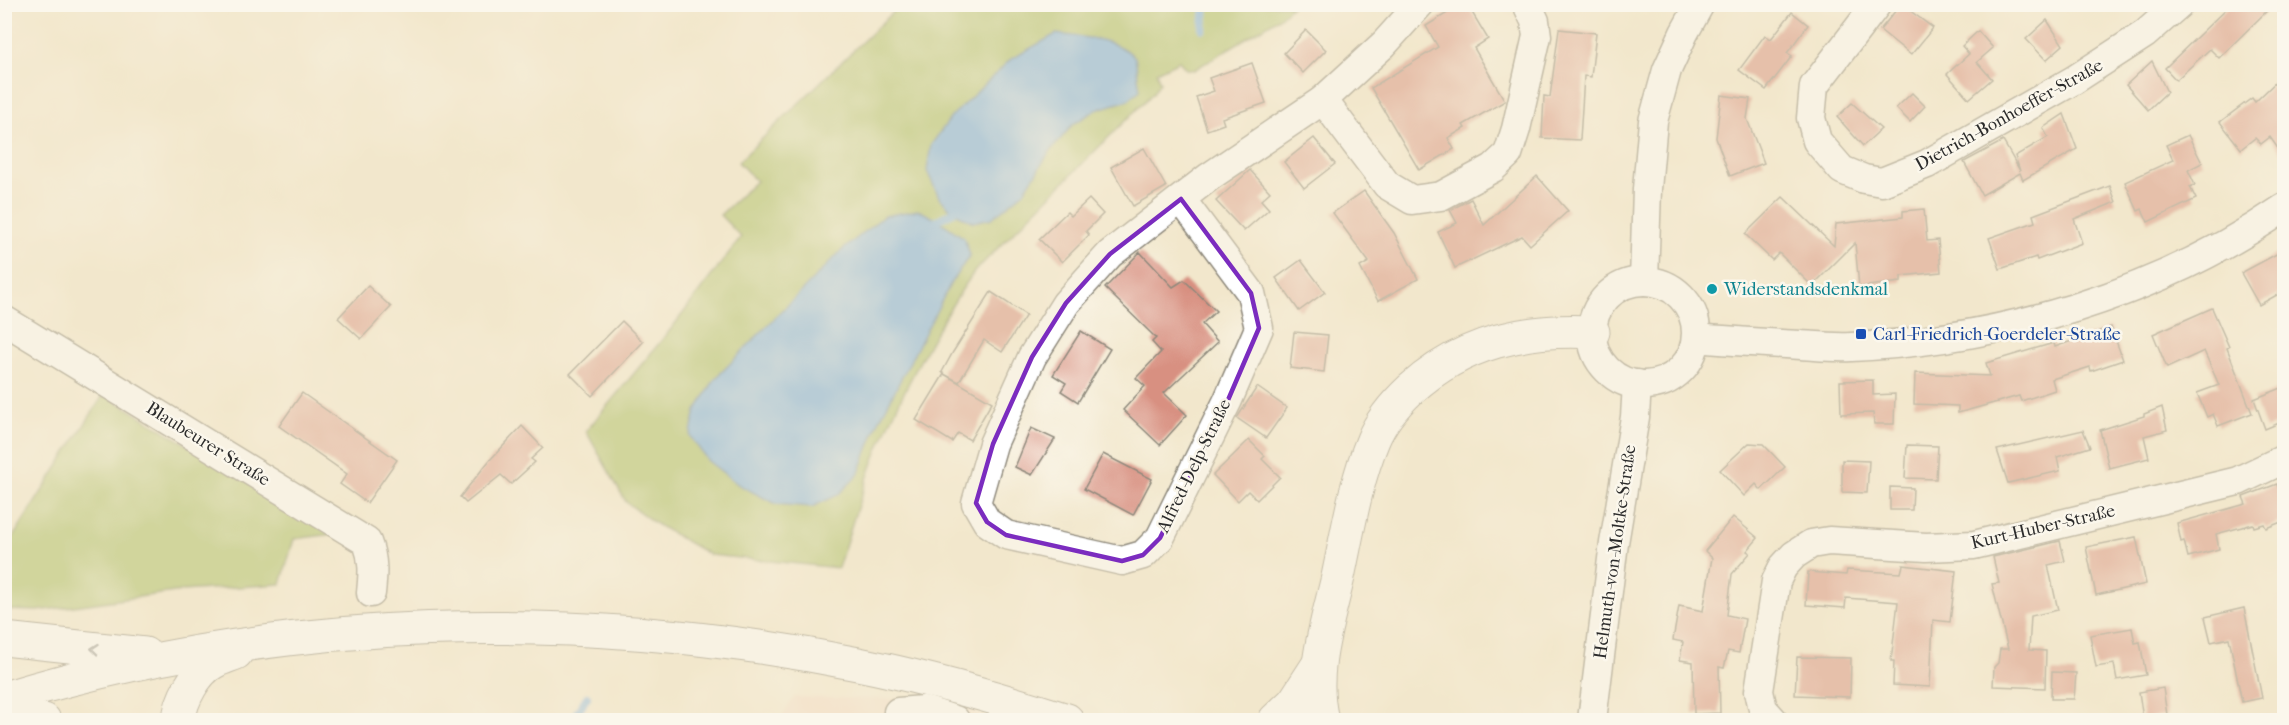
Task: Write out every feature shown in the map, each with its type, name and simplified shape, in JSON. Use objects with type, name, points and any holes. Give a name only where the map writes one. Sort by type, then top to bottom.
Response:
[{"type":"main road","points":[[1322,720],[1319,707],[1318,665],[1361,476],[1374,438],[1395,404],[1426,376],[1462,353],[1513,336],[1561,330],[1593,332]]},
{"type":"main road","points":[[4,698],[48,685],[263,642],[356,632],[469,628],[589,630],[708,639],[858,664],[987,695],[1067,720]]},
{"type":"main road","points":[[4,639],[174,658]]},
{"type":"main road","points":[[179,720],[179,709],[192,684],[212,663],[263,642]]},
{"type":"main road","points":[[1275,720],[1294,702],[1318,665]]},
{"type":"main road","points":[[4,714],[44,720]]},
{"type":"street","name":"Alfred-Delp-Straße","points":[[1181,199],[1251,293],[1259,328],[1228,400],[1160,538],[1143,555],[1122,561],[1006,535],[987,522],[976,503],[993,444],[1032,357],[1066,303],[1110,254],[1209,177],[1323,100],[1384,44],[1420,4]]},
{"type":"street","points":[[1323,100],[1387,185],[1412,200],[1441,196],[1493,168],[1508,154],[1538,36],[1535,21],[1527,4]]},
{"type":"street","points":[[1644,281],[1647,189],[1653,121],[1667,70],[1700,4]]},
{"type":"street","name":"Dietrich-Bonhoeffer-Straße","points":[[1877,4],[1814,86],[1811,118],[1817,141],[1842,170],[1864,179],[1882,182],[1927,164],[2082,75],[2145,34],[2179,4]]},
{"type":"street","points":[[1696,339],[1849,347],[1920,342],[1975,332],[2053,314],[2143,282],[2221,246],[2284,210]]},
{"type":"street","points":[[1644,281],[1664,285],[1680,295],[1692,313],[1696,339],[1690,359],[1675,375],[1656,383],[1636,384],[1622,380],[1610,372],[1600,360],[1594,347],[1593,332],[1597,313],[1608,296],[1630,283],[1644,281]]},
{"type":"street","name":"Blaubeurer Straße","points":[[4,320],[367,542],[374,566],[371,593]]},
{"type":"street","name":"Helmuth-von-Moltke-Straße","points":[[1592,720],[1614,543],[1635,417],[1636,384]]},
{"type":"street","name":"Kurt-Huber-Straße","points":[[1773,720],[1763,709],[1759,691],[1776,581],[1783,567],[1794,555],[1811,544],[1829,541],[1926,547],[1974,545],[2238,481],[2284,459]]},
{"type":"street","points":[[898,712],[924,710],[955,720]]},
{"type":"highlighted area","points":[[1181,199],[1251,293],[1259,328],[1228,400],[1160,538],[1143,555],[1122,561],[1006,535],[987,522],[976,503],[993,444],[1032,357],[1066,303],[1110,254]]},
{"type":"shaded area","points":[[794,697],[943,700],[1000,720],[779,720]]},
{"type":"green space","points":[[900,5],[1293,5],[1279,18],[1194,70],[1186,69],[1179,61],[1156,72],[1160,82],[1153,93],[974,272],[934,335],[909,382],[878,450],[838,568],[710,555],[656,524],[626,502],[586,431],[671,329],[741,237],[720,215],[756,181],[738,162]]},
{"type":"green space","points":[[104,394],[334,534],[294,539],[281,584],[182,591],[38,611],[5,610],[4,551]]},
{"type":"water","points":[[1056,34],[1108,42],[1127,51],[1135,57],[1140,90],[1128,100],[1096,110],[1073,124],[1048,154],[1024,192],[992,218],[973,222],[953,212],[939,197],[927,171],[931,145],[952,116],[1011,59]]},
{"type":"water","points":[[918,210],[938,220],[964,238],[970,255],[952,281],[877,425],[858,475],[838,495],[812,507],[776,504],[739,485],[708,461],[690,436],[696,411],[715,379],[840,252],[884,216]]},
{"type":"building","points":[[1462,4],[1467,4],[1488,39],[1474,48],[1505,101],[1463,125],[1465,128],[1448,138],[1454,149],[1419,170],[1371,88],[1438,47],[1426,26]]},
{"type":"building","points":[[1901,4],[1933,28],[1911,55],[1880,30]]},
{"type":"building","points":[[2231,4],[2274,4],[2219,58],[2210,49],[2176,80],[2165,68]]},
{"type":"building","points":[[1792,12],[1808,25],[1787,53],[1792,56],[1766,90],[1739,70],[1765,35],[1771,39]]},
{"type":"building","points":[[2047,20],[2063,45],[2046,60],[2026,39]]},
{"type":"building","points":[[1559,29],[1596,33],[1591,77],[1584,76],[1580,140],[1542,138],[1544,96],[1550,97]]},
{"type":"building","points":[[1306,30],[1326,50],[1303,73],[1284,53]]},
{"type":"building","points":[[1978,31],[1993,48],[1977,62],[1992,79],[1969,99],[1947,74],[1969,54],[1962,46]]},
{"type":"building","points":[[2152,61],[2167,92],[2148,110],[2126,85]]},
{"type":"building","points":[[1252,63],[1266,103],[1222,118],[1224,124],[1207,130],[1196,97],[1214,91],[1209,78]]},
{"type":"building","points":[[2284,74],[2284,157],[2270,137],[2261,144],[2255,138],[2241,149],[2220,122],[2252,98],[2255,102]]},
{"type":"building","points":[[1912,93],[1925,106],[1910,122],[1896,108]]},
{"type":"building","points":[[1721,95],[1750,99],[1747,119],[1764,163],[1730,176],[1716,138]]},
{"type":"building","points":[[1852,103],[1881,129],[1863,146],[1837,117]]},
{"type":"building","points":[[2064,114],[2077,149],[2023,180],[2020,173],[1982,195],[1964,162],[2003,141],[2020,171],[2015,156],[2048,137],[2043,128]]},
{"type":"building","points":[[2188,135],[2202,163],[2188,170],[2195,185],[2190,187],[2196,199],[2148,222],[2142,209],[2138,211],[2125,182],[2173,160],[2166,145]]},
{"type":"building","points":[[1314,138],[1335,164],[1304,188],[1284,162]]},
{"type":"building","points":[[1144,148],[1166,187],[1133,206],[1111,167]]},
{"type":"building","points":[[1250,170],[1270,192],[1261,200],[1269,209],[1244,231],[1216,201]]},
{"type":"building","points":[[1537,176],[1568,211],[1530,245],[1522,236],[1455,268],[1438,232],[1457,223],[1450,210],[1471,199],[1484,225]]},
{"type":"building","points":[[2110,186],[2116,202],[2074,219],[2082,243],[2037,260],[2036,257],[2000,269],[1989,238],[2035,222],[2033,215]]},
{"type":"building","points":[[1364,191],[1394,233],[1418,279],[1378,301],[1360,267],[1369,262],[1333,213]]},
{"type":"building","points":[[1783,197],[1834,246],[1836,224],[1903,217],[1903,211],[1924,209],[1927,241],[1938,240],[1941,272],[1901,276],[1901,282],[1859,287],[1855,243],[1812,286],[1779,253],[1772,260],[1745,234]]},
{"type":"building","points":[[1089,199],[1103,214],[1086,231],[1089,235],[1062,262],[1039,239],[1067,212],[1071,216]]},
{"type":"building","points":[[2284,250],[2284,291],[2259,305],[2241,273]]},
{"type":"building","points":[[1140,252],[1173,287],[1184,280],[1216,311],[1202,324],[1218,342],[1164,393],[1187,415],[1160,445],[1123,410],[1145,386],[1136,378],[1161,352],[1152,342],[1156,338],[1105,288]]},
{"type":"building","points":[[1301,260],[1325,292],[1299,311],[1276,278]]},
{"type":"building","points":[[368,286],[391,307],[361,339],[338,318]]},
{"type":"building","points":[[991,292],[1026,315],[1002,352],[984,340],[959,382],[942,372],[953,352]]},
{"type":"building","points":[[2212,308],[2229,347],[2227,348],[2252,413],[2218,426],[2213,414],[2207,417],[2197,393],[2219,385],[2204,351],[2167,368],[2153,334]]},
{"type":"building","points":[[622,321],[643,342],[592,396],[570,374]]},
{"type":"building","points":[[2111,327],[2123,360],[2091,371],[2090,367],[2052,379],[2055,390],[2021,401],[2019,396],[1958,413],[1958,406],[1914,404],[1915,373],[1990,376],[1986,363],[2054,343],[2055,347]]},
{"type":"building","points":[[1081,331],[1110,349],[1078,402],[1061,391],[1066,383],[1053,375]]},
{"type":"building","points":[[1294,332],[1328,335],[1324,372],[1290,368]]},
{"type":"building","points":[[944,374],[992,402],[970,440],[958,433],[952,442],[916,420]]},
{"type":"building","points":[[1873,380],[1873,395],[1895,394],[1894,424],[1874,424],[1873,413],[1841,414],[1840,381]]},
{"type":"building","points":[[1257,387],[1287,408],[1266,438],[1237,418]]},
{"type":"building","points":[[2284,387],[2284,421],[2265,429],[2254,399]]},
{"type":"building","points":[[302,393],[397,460],[367,503],[340,484],[347,474],[279,426]]},
{"type":"building","points":[[2162,407],[2167,430],[2144,436],[2149,458],[2109,468],[2100,430],[2144,416]]},
{"type":"building","points":[[522,426],[543,448],[531,459],[535,462],[511,484],[501,475],[466,503],[460,497],[489,461]]},
{"type":"building","points":[[1031,428],[1055,439],[1032,475],[1015,467]]},
{"type":"building","points":[[2083,430],[2090,447],[2057,457],[2060,471],[2008,483],[1997,450]]},
{"type":"building","points":[[1249,440],[1265,456],[1262,459],[1280,477],[1257,500],[1248,491],[1238,501],[1213,475]]},
{"type":"building","points":[[1749,443],[1763,444],[1785,467],[1761,490],[1756,484],[1744,496],[1720,470]]},
{"type":"building","points":[[1907,445],[1938,446],[1936,479],[1905,478]]},
{"type":"building","points":[[1103,454],[1152,479],[1133,515],[1084,489]]},
{"type":"building","points":[[1842,460],[1869,461],[1867,493],[1842,492]]},
{"type":"building","points":[[2277,484],[2278,487],[2284,485],[2284,521],[2266,528],[2264,524],[2254,527],[2253,524],[2216,534],[2219,549],[2188,557],[2184,541],[2181,542],[2177,523],[2246,504],[2243,497]]},
{"type":"building","points":[[1890,487],[1913,488],[1912,510],[1890,510]]},
{"type":"building","points":[[1733,517],[1758,538],[1747,551],[1750,553],[1732,574],[1727,615],[1745,619],[1739,653],[1728,651],[1724,668],[1719,667],[1720,713],[1694,714],[1693,662],[1680,660],[1683,642],[1673,640],[1679,606],[1703,611],[1712,558],[1705,551]]},
{"type":"building","points":[[2136,537],[2146,584],[2096,595],[2086,547]]},
{"type":"building","points":[[2060,541],[2065,561],[2048,565],[2058,610],[2031,616],[2029,650],[2046,651],[2045,688],[1993,686],[1994,667],[1998,663],[2000,649],[2008,649],[1992,584],[1999,583],[1993,557]]},
{"type":"building","points":[[1903,565],[1956,571],[1950,622],[1933,620],[1930,687],[1893,685],[1894,661],[1891,661],[1898,602],[1846,598],[1845,608],[1806,605],[1808,572],[1846,575],[1847,570],[1901,573]]},
{"type":"building","points":[[2244,608],[2262,698],[2242,702],[2229,638],[2211,642],[2205,617]]},
{"type":"building","points":[[2132,628],[2135,643],[2140,642],[2146,675],[2117,680],[2114,664],[2096,667],[2090,635]]},
{"type":"building","points":[[1797,657],[1851,658],[1850,697],[1795,695]]},
{"type":"building","points":[[2052,672],[2076,673],[2074,699],[2051,699]]},
{"type":"building","points":[[2163,688],[2167,715],[2143,719],[2139,692]]},
{"type":"waterway","points":[[1203,29],[1205,4]]},
{"type":"waterway","points":[[930,224],[953,212],[960,205]]},
{"type":"waterway","points":[[572,720],[587,697]]},
{"type":"place","name":"Widerstandsdenkmal","points":[[1712,289]]},
{"type":"place","name":"Carl-Friedrich-Goerdeler-Straße","points":[[1861,334]]}]
